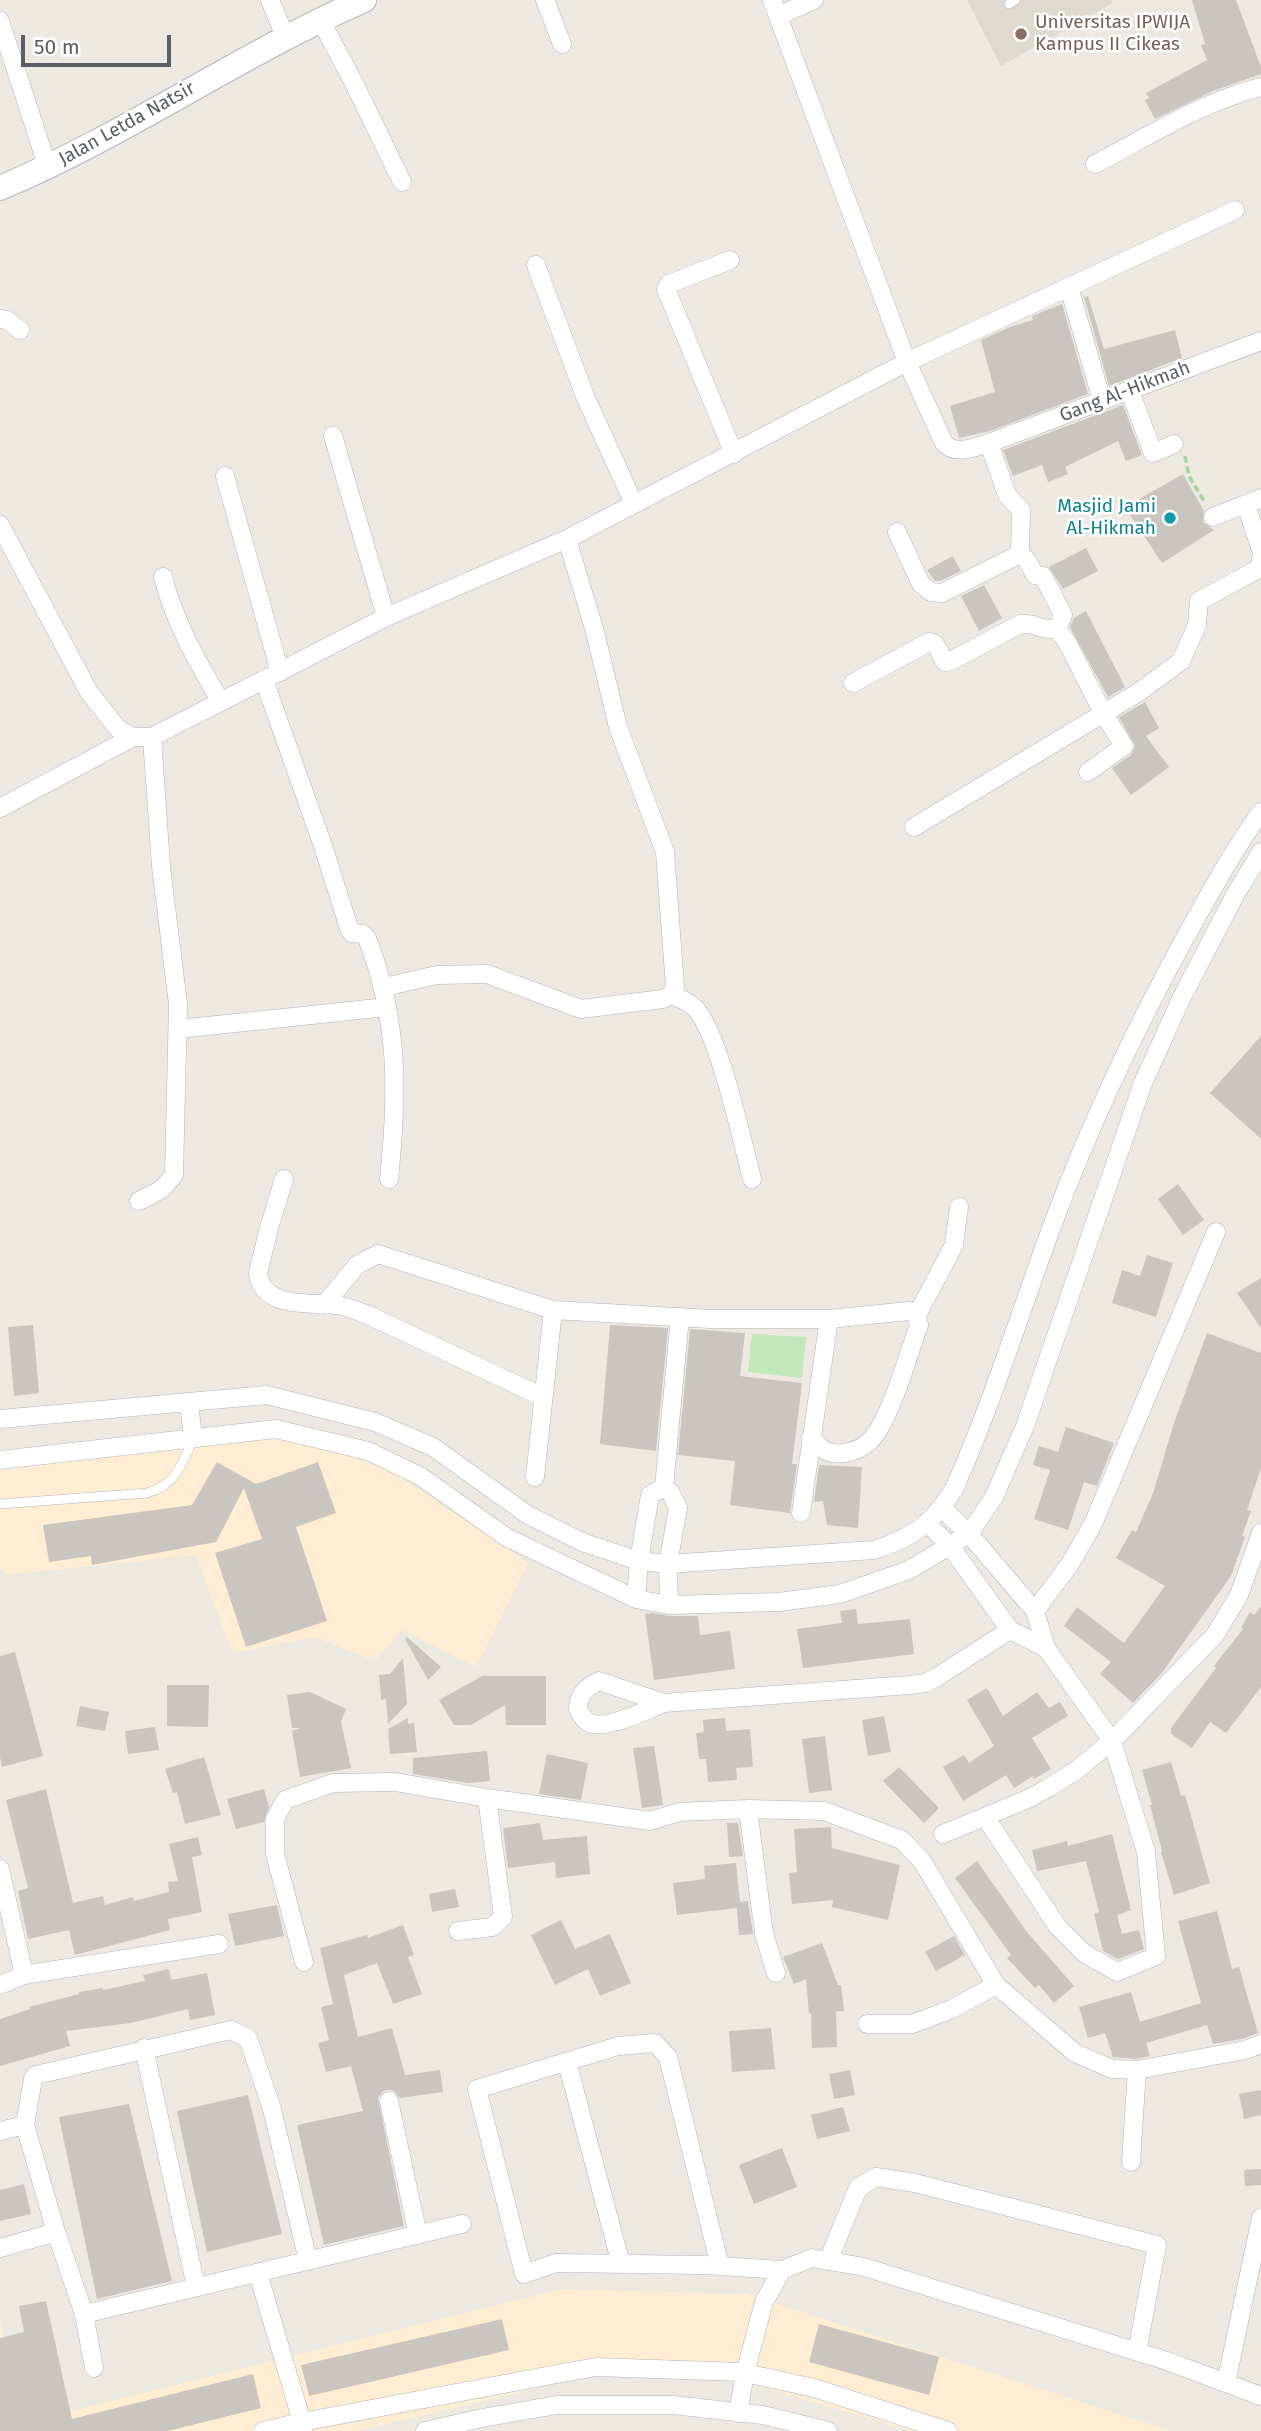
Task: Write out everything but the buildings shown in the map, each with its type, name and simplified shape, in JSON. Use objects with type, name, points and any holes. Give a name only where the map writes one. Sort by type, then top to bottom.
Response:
[{"type":"main road","name":"Jalan Letda Natsir","points":[[0,188],[48,168],[285,36],[364,0]]},
{"type":"street","points":[[270,0],[285,36]]},
{"type":"street","points":[[545,0],[562,44]]},
{"type":"street","points":[[814,0],[775,8],[906,362]]},
{"type":"street","points":[[320,19],[402,182]]},
{"type":"street","points":[[0,21],[48,168]]},
{"type":"street","points":[[1095,164],[1209,105],[1261,86]]},
{"type":"street","points":[[0,525],[89,692],[118,729],[133,737],[152,737],[386,617],[567,539],[906,362],[1236,210]]},
{"type":"street","points":[[730,260],[669,284],[666,289],[734,454]]},
{"type":"street","points":[[536,265],[585,396],[634,504]]},
{"type":"street","points":[[1069,287],[1102,401]]},
{"type":"street","points":[[0,318],[20,330]]},
{"type":"street","name":"Gang Al-Hikmah","points":[[906,362],[944,443],[950,449],[959,450],[989,443],[1261,341]]},
{"type":"street","points":[[1130,391],[1153,453],[1174,444]]},
{"type":"street","points":[[333,436],[386,617]]},
{"type":"street","points":[[989,443],[1007,495],[1021,510],[1020,554]]},
{"type":"street","points":[[225,477],[272,676],[322,843],[349,928],[352,933],[363,934],[366,938],[384,987],[394,1045],[395,1118],[389,1180]]},
{"type":"street","points":[[1213,517],[1253,502],[1261,550]]},
{"type":"street","points":[[897,532],[921,584],[931,592],[942,593],[1020,554]]},
{"type":"street","points":[[384,987],[437,975],[487,974],[581,1009],[663,999],[671,995],[676,987],[665,852],[618,727],[595,632],[567,539]]},
{"type":"street","points":[[1020,554],[1027,560],[1035,575],[1044,576],[1063,615],[1057,629]]},
{"type":"street","points":[[914,827],[1139,692],[1181,661],[1197,625],[1199,601],[1259,568],[1261,559]]},
{"type":"street","points":[[163,577],[170,606],[179,626],[221,702]]},
{"type":"street","points":[[853,683],[929,642],[935,644],[945,662],[1020,624],[1028,623],[1046,630],[1057,629]]},
{"type":"street","points":[[1057,629],[1067,642],[1103,713],[1124,746],[1088,772]]},
{"type":"street","points":[[0,808],[133,737]]},
{"type":"street","points":[[139,1200],[162,1189],[174,1175],[179,1029],[161,866],[152,737]]},
{"type":"street","points":[[0,1419],[267,1395],[375,1422],[433,1447],[528,1515],[582,1542],[639,1561],[668,1564],[874,1550],[898,1543],[928,1524],[942,1508],[964,1466],[1054,1222],[1109,1088],[1157,988],[1214,884],[1261,812]]},
{"type":"street","points":[[0,1460],[275,1429],[368,1451],[420,1476],[506,1537],[636,1599],[669,1605],[779,1602],[840,1594],[909,1570],[969,1534],[994,1497],[1025,1426],[1143,1083],[1182,997],[1235,895],[1261,852]]},
{"type":"street","points":[[1214,884],[1235,895]]},
{"type":"street","points":[[671,995],[695,1008],[710,1032],[752,1179]]},
{"type":"street","points":[[179,1029],[387,1007]]},
{"type":"street","points":[[284,1179],[258,1277],[267,1291],[278,1298],[342,1306],[368,1315],[543,1396]]},
{"type":"street","points":[[811,1437],[822,1448],[839,1454],[860,1449],[874,1437],[887,1411],[919,1325],[917,1315],[954,1245],[959,1208]]},
{"type":"street","points":[[1035,1611],[1070,1564],[1093,1524],[1216,1232]]},
{"type":"street","points":[[324,1305],[358,1265],[378,1254],[553,1310],[680,1317],[829,1319],[909,1311],[917,1315]]},
{"type":"street","points":[[535,1478],[553,1310]]},
{"type":"street","points":[[664,1487],[680,1317]]},
{"type":"street","points":[[801,1513],[829,1319]]},
{"type":"street","points":[[189,1403],[193,1437]]},
{"type":"street","points":[[636,1599],[650,1495],[664,1487]]},
{"type":"street","points":[[664,1487],[671,1493],[678,1508],[668,1564],[669,1605]]},
{"type":"street","points":[[942,1508],[969,1534],[1035,1611],[1046,1648],[1112,1741],[1146,1852],[1156,1956],[1117,1972],[1084,1953],[1058,1927],[985,1816]]},
{"type":"street","points":[[928,1524],[950,1546],[1010,1630],[1046,1648]]},
{"type":"street","points":[[943,1834],[1030,1798],[1074,1773],[1112,1741],[1215,1635],[1239,1595],[1261,1533]]},
{"type":"street","points":[[664,1703],[926,1683],[1010,1630]]},
{"type":"street","points":[[304,1962],[275,1854],[275,1819],[285,1800],[333,1783],[395,1782],[650,1821],[679,1812],[748,1809],[824,1811],[902,1840],[922,1861],[996,1985],[1075,2053],[1112,2069],[1137,2070],[1245,2050],[1261,2044]]},
{"type":"street","points":[[458,1931],[492,1927],[503,1917],[487,1798]]},
{"type":"street","points":[[748,1809],[764,1934],[776,1973]]},
{"type":"street","points":[[0,1869],[24,1975]]},
{"type":"street","points":[[0,1985],[24,1975],[219,1944]]},
{"type":"street","points":[[867,2024],[912,2024],[952,2009],[996,1985]]},
{"type":"street","points":[[94,2368],[84,2314],[56,2232],[25,2124],[36,2075],[231,2030],[248,2038],[272,2109],[308,2261]]},
{"type":"street","points":[[720,2266],[668,2057],[655,2043],[618,2046],[477,2089],[524,2274],[556,2263],[782,2270],[812,2258],[864,2267],[1137,2352],[1261,2396]]},
{"type":"street","points":[[144,2048],[196,2287]]},
{"type":"street","points":[[567,2063],[621,2264]]},
{"type":"street","points":[[1131,2162],[1137,2070]]},
{"type":"street","points":[[389,2101],[418,2235]]},
{"type":"street","points":[[0,2131],[25,2124]]},
{"type":"street","points":[[828,2261],[858,2188],[876,2177],[915,2183],[1157,2245],[1137,2352]]},
{"type":"street","points":[[1226,2384],[1261,2218]]},
{"type":"street","points":[[84,2314],[462,2224]]},
{"type":"street","points":[[0,2248],[56,2232]]},
{"type":"street","points":[[738,2413],[745,2373],[764,2302],[782,2270]]},
{"type":"street","points":[[258,2273],[302,2426]]},
{"type":"street","points":[[263,2431],[302,2426],[596,2367],[745,2373],[814,2388],[948,2431]]},
{"type":"street","points":[[425,2431],[483,2424],[557,2405],[673,2405],[763,2416],[828,2431]]},
{"type":"lane","points":[[0,1504],[157,1491],[179,1472],[193,1437]]},
{"type":"path","points":[[1174,444],[1182,445],[1189,476],[1213,517]]},
{"type":"shaded area","name":"Universitas IPWIJA Kampus II Cikeas","points":[[967,0],[1111,0],[1113,3],[1001,66]]},
{"type":"shaded area","points":[[275,1432],[388,1469],[528,1563],[476,1667],[402,1630],[375,1661],[315,1637],[232,1653],[196,1555],[6,1575],[0,1568],[0,1470]]},
{"type":"shaded area","points":[[563,2289],[745,2294],[1172,2431],[911,2431],[731,2378],[601,2373],[356,2431],[0,2431],[0,2321],[22,2423]]},
{"type":"green space","points":[[752,1334],[806,1337],[802,1378],[748,1372]]},
{"type":"place","name":"Universitas IPWIJA Kampus II Cikeas","points":[[1021,34]]},
{"type":"place","name":"Masjid Jami Al-Hikmah","points":[[1170,518]]}]
